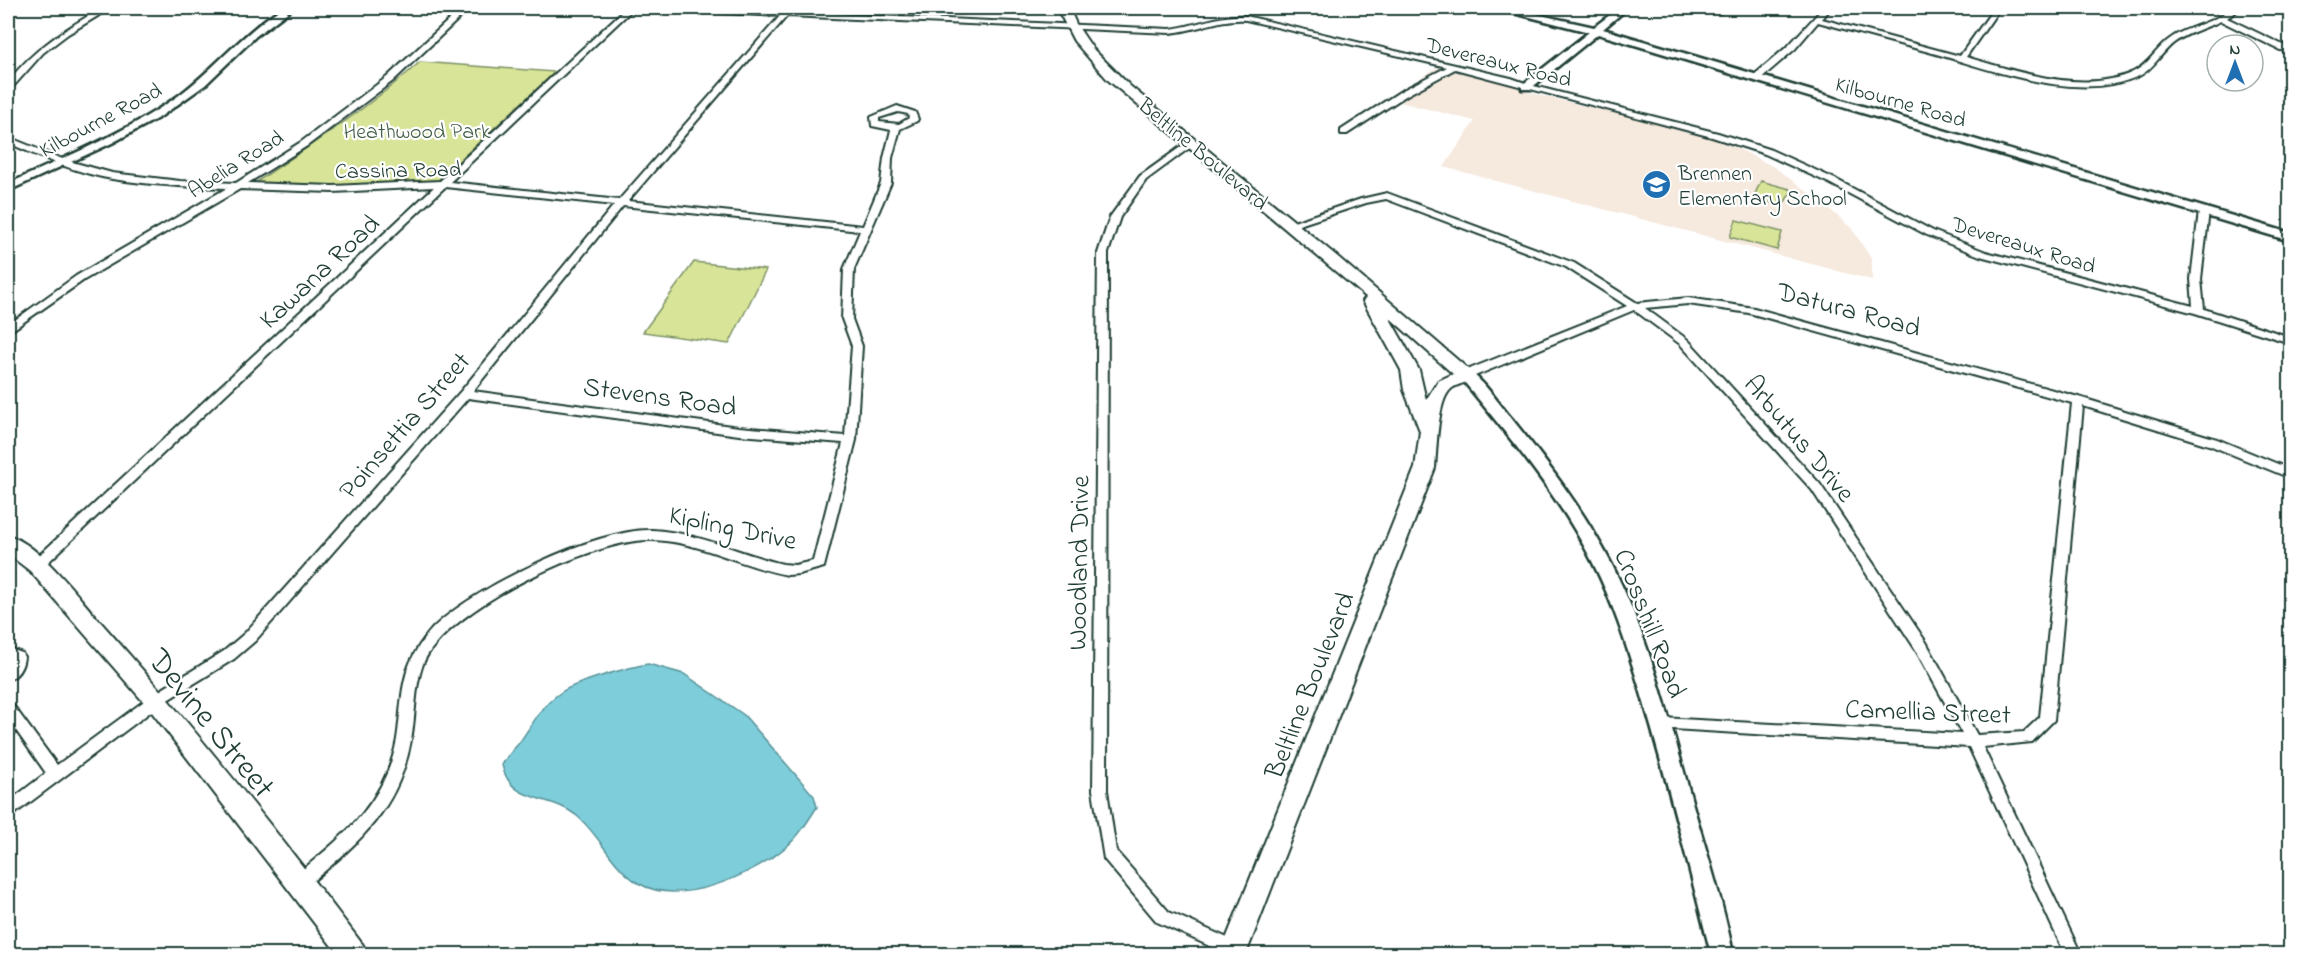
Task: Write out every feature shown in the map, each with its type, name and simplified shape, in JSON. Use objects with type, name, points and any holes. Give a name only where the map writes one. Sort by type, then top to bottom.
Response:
[{"type":"main road","name":"Beltline Boulevard","points":[[1064,8],[1072,27],[1104,68],[1189,144],[1361,285]]},
{"type":"main road","name":"Crosshill Road","points":[[1361,285],[1466,375],[1540,464],[1602,563],[1626,619],[1661,724],[1722,954]]},
{"type":"main road","points":[[1361,285],[1391,333],[1410,370],[1413,390],[1430,435]]},
{"type":"main road","name":"Datura Road","points":[[1430,435],[1433,403],[1444,385],[1466,375]]},
{"type":"main road","name":"Beltline Boulevard","points":[[1234,952],[1425,468],[1430,435]]},
{"type":"main road","name":"Devine Street","points":[[8,543],[37,565],[156,700],[354,954]]},
{"type":"street","points":[[8,87],[19,71],[38,52],[72,27],[107,8]]},
{"type":"street","name":"Kilbourne Road","points":[[8,188],[155,116],[202,82],[250,34],[288,8]]},
{"type":"street","name":"Abelia Road","points":[[8,330],[80,278],[236,187],[303,144],[390,79],[466,8]]},
{"type":"street","name":"Kawana Road","points":[[37,565],[630,8]]},
{"type":"street","name":"Devereaux Road","points":[[663,8],[1176,31],[1217,18],[1240,18],[1511,80],[1526,87],[1742,143],[1793,162],[1930,233],[1983,254],[2199,311],[2290,340]]},
{"type":"street","name":"Kilbourne Road","points":[[1498,8],[1596,31],[2290,237]]},
{"type":"street","points":[[1526,87],[1624,8]]},
{"type":"street","points":[[1708,8],[1720,11]]},
{"type":"street","points":[[1756,78],[1792,47],[1827,8]]},
{"type":"street","points":[[1962,58],[1997,8]]},
{"type":"street","points":[[1818,20],[2039,78],[2074,82],[2110,81],[2137,74],[2172,41],[2192,30],[2223,19],[2237,8]]},
{"type":"street","name":"Poinsettia Street","points":[[8,810],[156,700],[229,655],[250,637],[465,394],[620,204],[785,14]]},
{"type":"street","points":[[2223,19],[2283,48],[2290,49]]},
{"type":"street","points":[[1344,132],[1404,93],[1454,67]]},
{"type":"street","name":"Kipling Drive","points":[[300,882],[374,817],[392,787],[405,738],[412,672],[433,636],[457,616],[506,585],[621,537],[656,534],[792,570],[819,564],[850,440],[857,346],[847,319],[849,269],[886,183],[888,158],[896,129]]},
{"type":"street","name":"Cassina Road","points":[[8,140],[62,162],[111,176],[180,184],[333,189],[444,184],[865,229]]},
{"type":"street","name":"Woodland Drive","points":[[1189,144],[1143,177],[1115,217],[1103,253],[1100,790],[1109,854],[1163,916],[1234,952]]},
{"type":"street","name":"Arbutus Drive","points":[[1290,225],[1364,201],[1388,196],[1570,265],[1635,306],[1684,342],[1816,487],[1921,646],[1973,741],[2073,954]]},
{"type":"street","points":[[2199,311],[2196,279],[2204,211]]},
{"type":"street","name":"Datura Road","points":[[1466,375],[1635,306],[1688,302],[1750,310],[2078,400],[2213,442],[2290,474]]},
{"type":"street","name":"Stevens Road","points":[[465,394],[739,431],[850,440]]},
{"type":"street","name":"Camellia Street","points":[[1661,724],[1973,741],[2027,738],[2047,720],[2078,400]]},
{"type":"street","points":[[8,653],[16,657],[16,665],[8,675]]},
{"type":"street","points":[[8,709],[55,774]]},
{"type":"shaded area","name":"Brennen Elementary School","points":[[1439,66],[1506,82],[1527,92],[1708,136],[1737,148],[1774,167],[1824,204],[1852,229],[1872,260],[1872,280],[1444,167],[1475,121],[1388,99]]},
{"type":"green space","name":"Heathwood Park","points":[[420,62],[555,72],[438,180],[334,186],[255,183],[360,110]]},
{"type":"green space","points":[[1761,181],[1792,191],[1782,206],[1753,198]]},
{"type":"green space","points":[[1736,220],[1782,232],[1777,250],[1730,237]]},
{"type":"green space","points":[[694,262],[766,270],[729,344],[643,332]]},
{"type":"water","points":[[648,664],[684,674],[744,715],[814,796],[817,807],[786,847],[755,868],[715,885],[674,892],[655,890],[638,883],[620,868],[577,816],[514,787],[507,778],[502,765],[542,710],[560,693],[590,680]]},
{"type":"place","name":"Brennen Elementary School","points":[[1657,185]]}]
